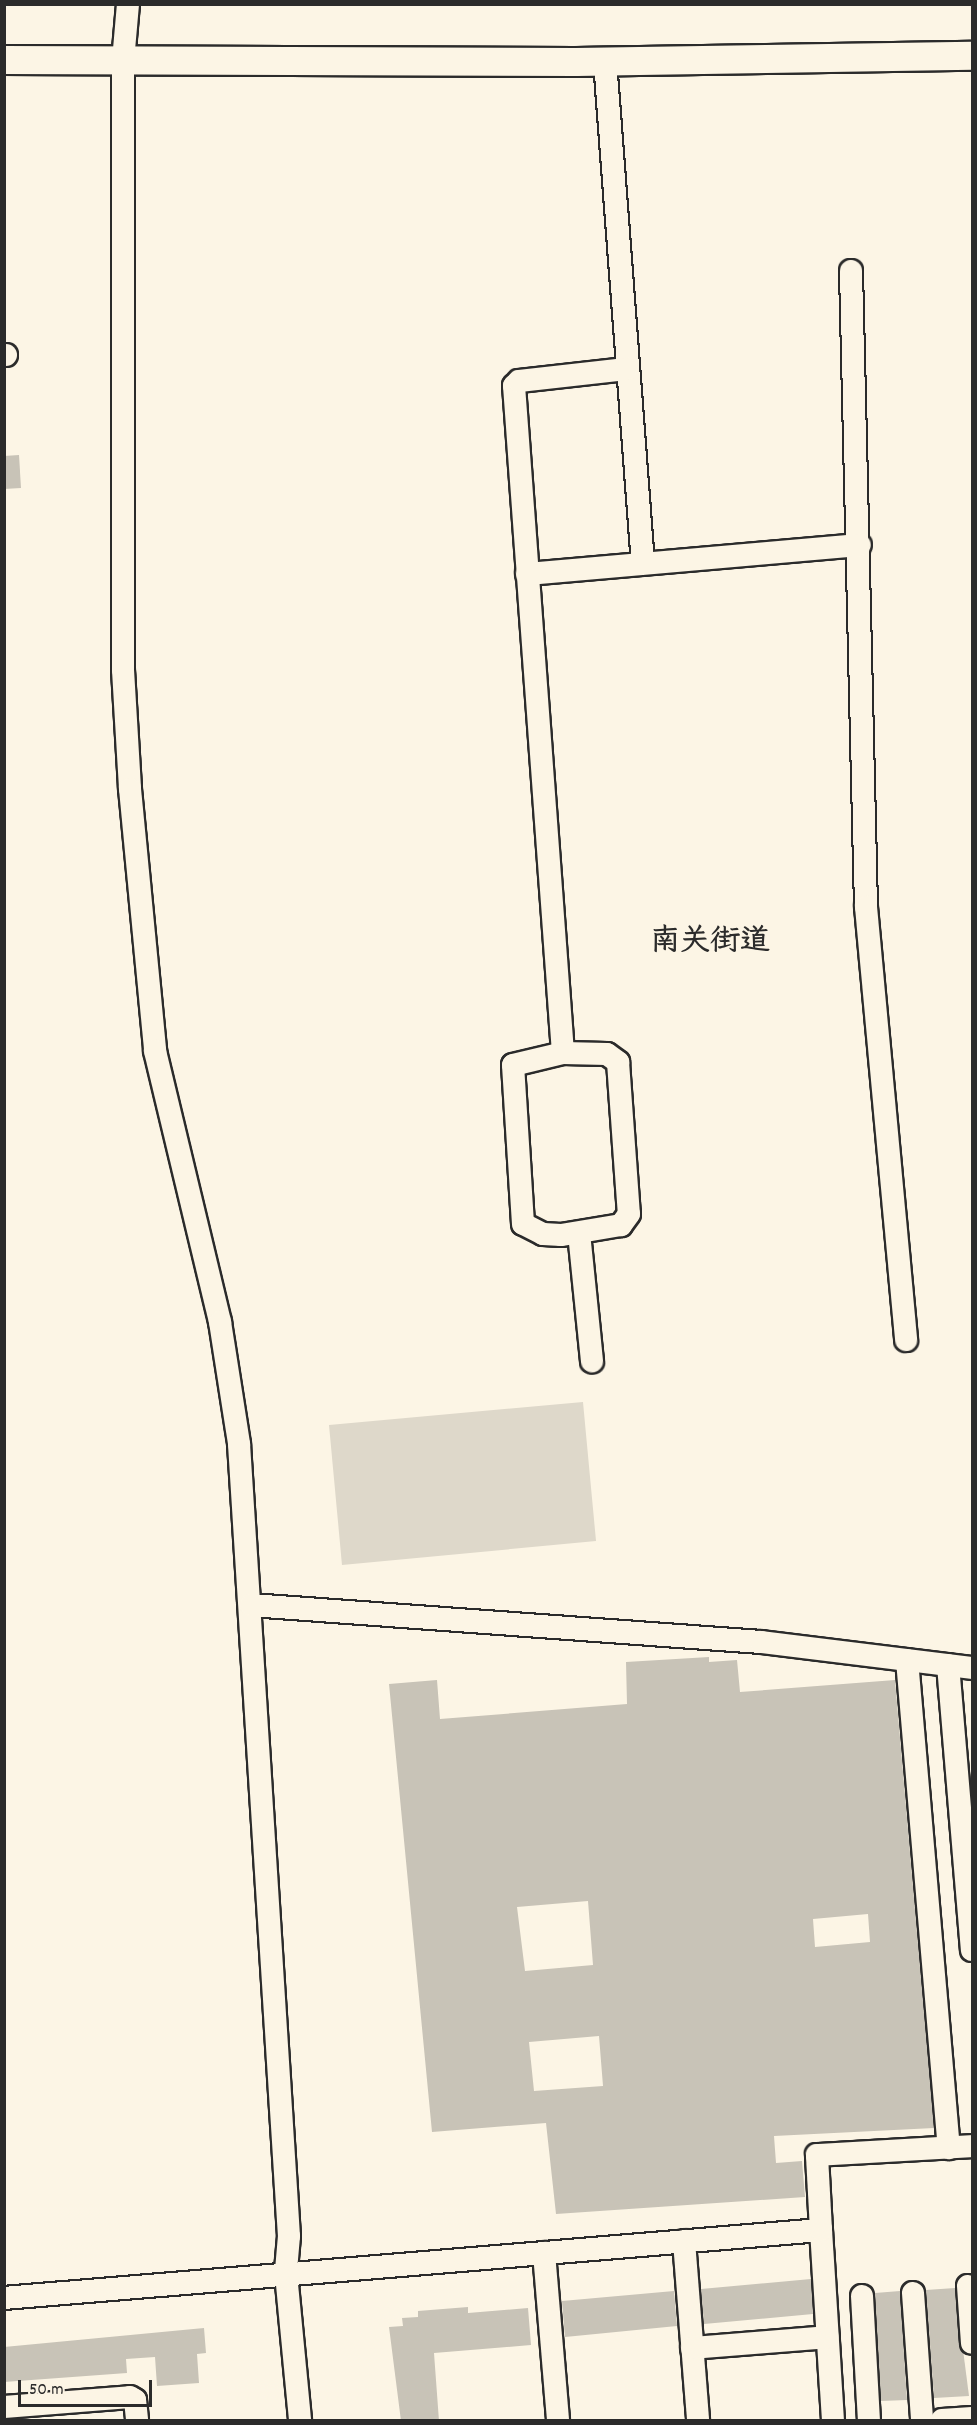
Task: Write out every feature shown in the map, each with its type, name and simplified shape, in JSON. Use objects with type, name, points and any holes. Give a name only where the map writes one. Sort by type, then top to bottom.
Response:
[{"type":"main road","points":[[4,60],[605,61],[972,56]]},
{"type":"street","points":[[128,4],[123,61],[123,670],[141,930],[156,1051],[224,1345],[239,1444],[251,1605],[289,2236],[286,2274],[300,2421]]},
{"type":"street","points":[[605,61],[626,369],[643,564]]},
{"type":"street","points":[[851,271],[860,544],[866,906],[906,1340]]},
{"type":"street","points":[[563,1053],[514,386],[519,381],[626,369]]},
{"type":"street","points":[[527,574],[860,544]]},
{"type":"street","points":[[563,1053],[607,1054],[618,1062],[629,1214],[621,1225],[579,1233],[543,1234],[524,1224],[513,1065],[563,1053]]},
{"type":"street","points":[[579,1233],[592,1361]]},
{"type":"street","points":[[251,1605],[760,1642],[972,1668]]},
{"type":"street","points":[[907,1660],[949,2148]]},
{"type":"street","points":[[948,1665],[972,1950]]},
{"type":"street","points":[[833,2421],[816,2155],[972,2146]]},
{"type":"street","points":[[4,2298],[821,2230]]},
{"type":"street","points":[[684,2241],[698,2421]]},
{"type":"street","points":[[544,2253],[558,2421]]},
{"type":"street","points":[[968,2286],[972,2343]]},
{"type":"street","points":[[913,2293],[922,2421]]},
{"type":"street","points":[[862,2296],[869,2421]]},
{"type":"street","points":[[692,2348],[828,2337]]},
{"type":"street","points":[[4,2407],[130,2397],[135,2400],[137,2421]]},
{"type":"street","points":[[942,2421],[972,2418]]},
{"type":"shaded area","points":[[583,1402],[596,1541],[342,1565],[329,1425]]},
{"type":"building","points":[[19,455],[21,488],[4,489],[4,456]]},
{"type":"building","points":[[709,1657],[709,1662],[737,1660],[740,1692],[895,1680],[934,2128],[774,2136],[776,2163],[802,2161],[805,2197],[556,2214],[546,2123],[432,2132],[389,1684],[437,1680],[440,1719],[627,1704],[626,1662]],"holes":[[[588,1901],[593,1965],[525,1971],[517,1907]],[[868,1914],[870,1942],[815,1947],[813,1919]],[[599,2036],[603,2086],[534,2091],[529,2042]]]},
{"type":"building","points":[[811,2279],[813,2314],[704,2324],[701,2289]]},
{"type":"building","points":[[955,2288],[969,2396],[934,2398],[926,2290]]},
{"type":"building","points":[[674,2291],[677,2326],[565,2337],[562,2301]]},
{"type":"building","points":[[900,2291],[907,2400],[881,2401],[875,2293]]},
{"type":"building","points":[[468,2307],[468,2313],[528,2308],[531,2345],[434,2353],[439,2421],[401,2421],[389,2327],[403,2326],[402,2318],[418,2317],[418,2311]]},
{"type":"building","points":[[204,2328],[206,2353],[197,2354],[199,2383],[157,2386],[155,2357],[126,2359],[127,2373],[4,2382],[4,2347]]},
{"type":"district","name":"南关街道","points":[[710,944]]}]
